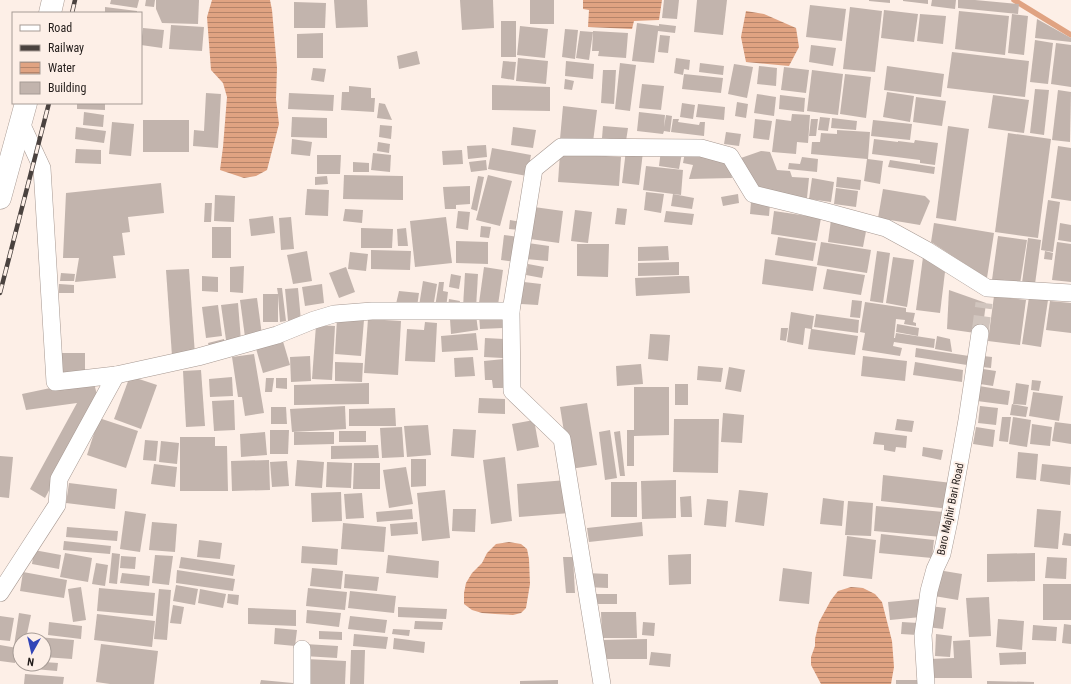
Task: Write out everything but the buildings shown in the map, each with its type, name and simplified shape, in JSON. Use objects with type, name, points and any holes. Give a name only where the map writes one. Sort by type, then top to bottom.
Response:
[{"type":"highway","points":[[50,12],[53,0]]},
{"type":"highway","points":[[0,198],[24,113]]},
{"type":"street","points":[[24,113],[42,168],[55,382],[116,375],[198,358],[277,335],[314,320],[334,314],[372,311],[511,311]]},
{"type":"street","points":[[602,684],[562,440],[512,391],[511,311],[534,169],[561,147],[701,148],[730,156],[752,194],[886,228],[928,252],[986,296],[1071,294]]},
{"type":"street","name":"Baro Majhir Bari Road","points":[[926,684],[923,635],[929,591],[934,569],[942,554],[949,521],[967,420],[980,333]]},
{"type":"street","points":[[0,593],[57,505],[59,479],[116,375]]},
{"type":"street","points":[[302,648],[302,684]]},
{"type":"water","points":[[212,0],[270,0],[277,68],[276,99],[279,124],[267,170],[256,176],[244,178],[220,170],[227,97],[223,83],[211,70],[207,17]]},
{"type":"water","points":[[583,0],[662,0],[659,20],[634,21],[632,29],[588,27],[589,10],[583,9]]},
{"type":"water","points":[[746,11],[764,14],[796,28],[799,47],[789,66],[746,62],[741,37]]},
{"type":"water","points":[[509,542],[521,544],[527,549],[530,584],[526,608],[521,613],[513,615],[482,613],[472,610],[464,604],[466,583],[472,573],[482,563],[487,553],[496,544]]},
{"type":"water","points":[[851,587],[863,588],[875,594],[882,602],[892,641],[894,667],[891,684],[821,684],[811,665],[811,657],[815,646],[819,622],[831,600],[838,591]]},
{"type":"waterway","points":[[1014,0],[1071,35]]},
{"type":"tunnel","points":[[980,333],[984,303]]},
{"type":"railway","points":[[72,12],[75,0]]},
{"type":"railway","points":[[0,293],[49,104]]}]
